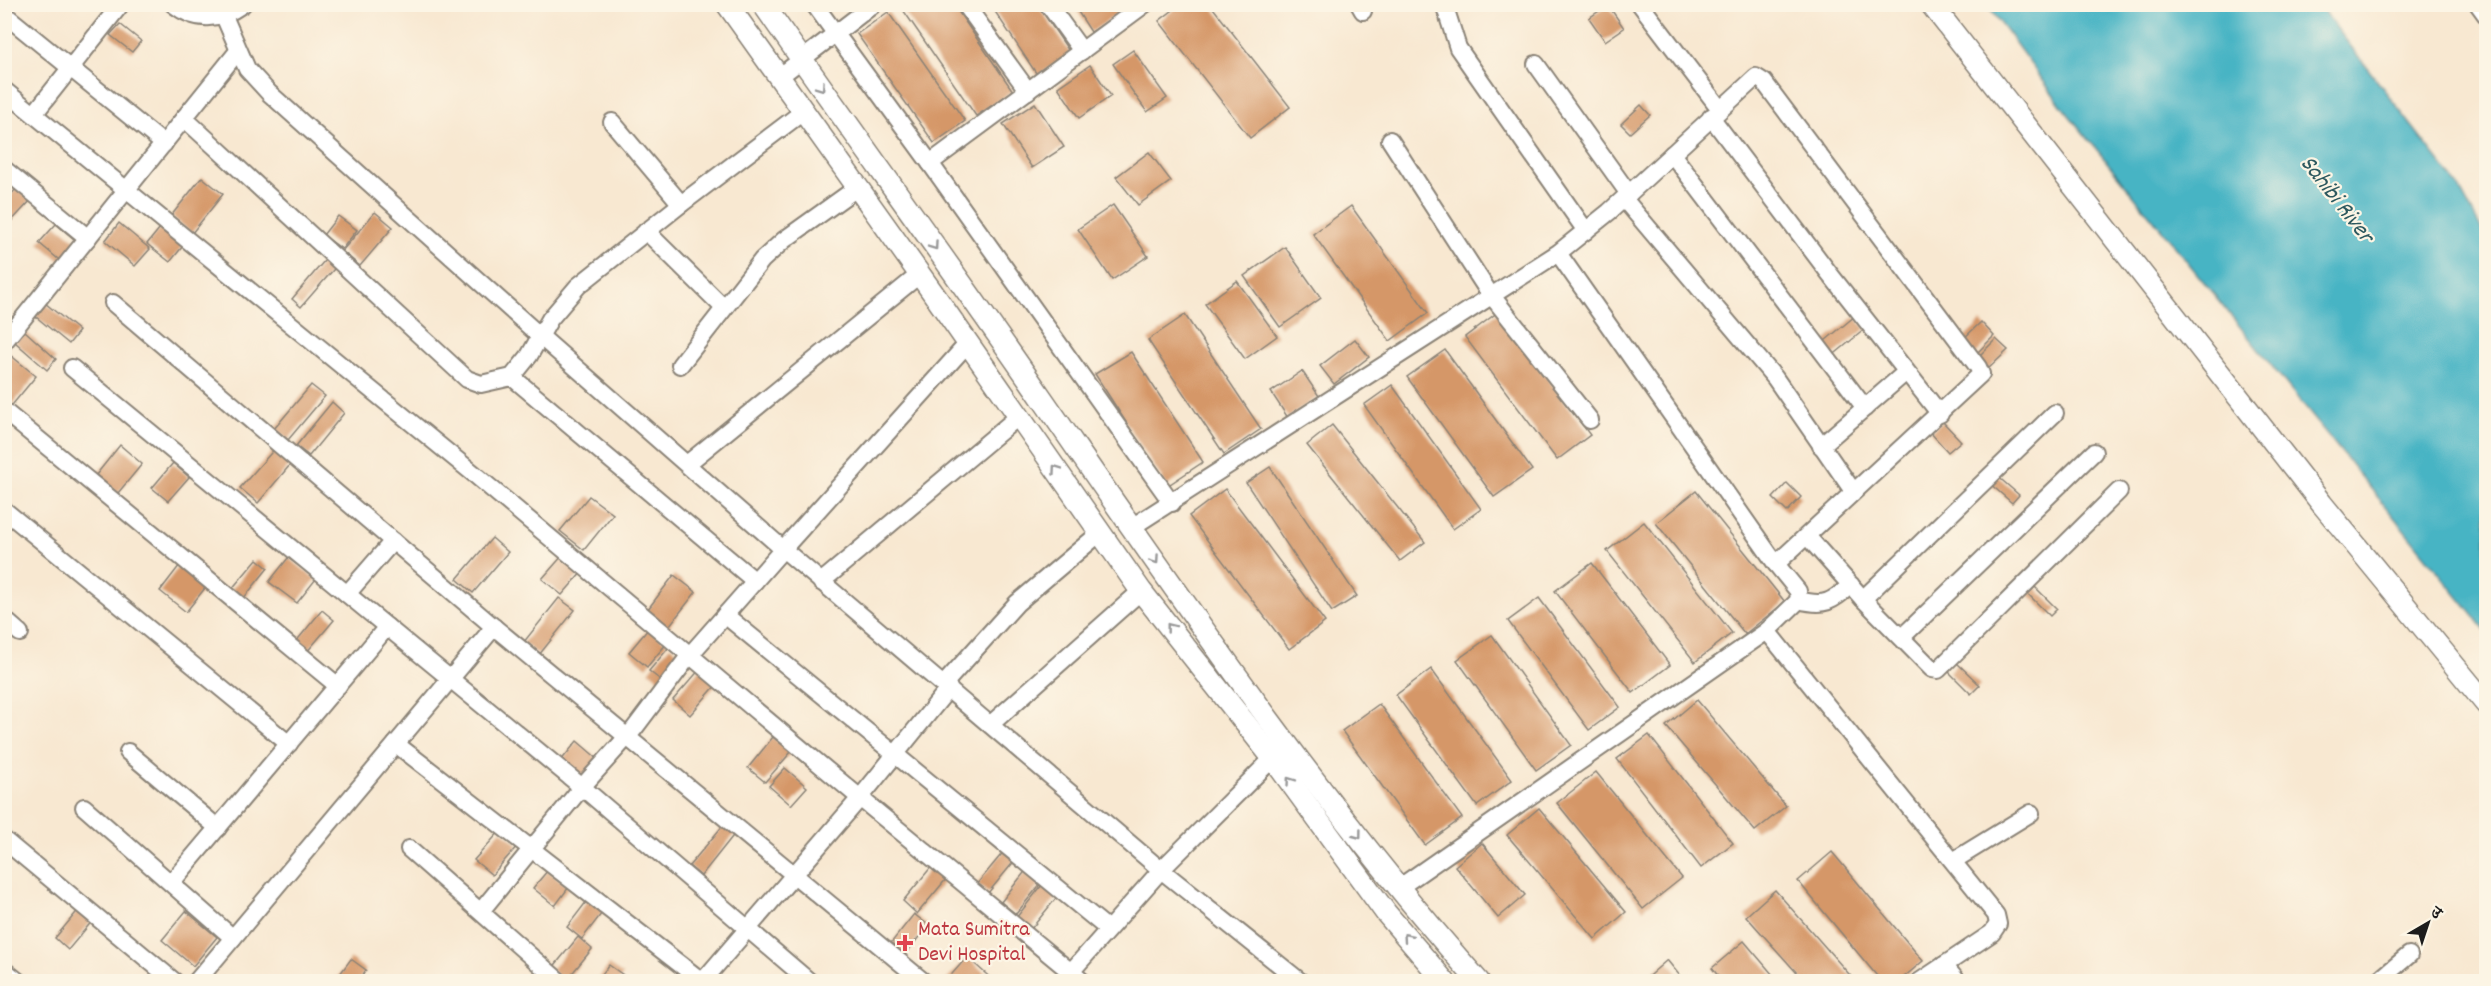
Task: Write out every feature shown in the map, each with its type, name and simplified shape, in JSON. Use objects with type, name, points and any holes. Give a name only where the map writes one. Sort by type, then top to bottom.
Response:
[{"type":"street","points":[[34,114],[121,4]]},
{"type":"street","points":[[173,4],[196,16],[210,20],[218,10],[243,4]]},
{"type":"street","points":[[727,4],[920,274],[1141,591],[1479,981]]},
{"type":"street","points":[[763,4],[1225,662],[1386,913],[1445,981]]},
{"type":"street","points":[[814,4],[1172,503]]},
{"type":"street","points":[[779,77],[874,4]]},
{"type":"street","points":[[965,4],[1028,91]]},
{"type":"street","points":[[1048,4],[1082,51]]},
{"type":"street","points":[[930,163],[1145,4]]},
{"type":"street","points":[[1444,4],[1458,48],[1586,231]]},
{"type":"street","points":[[1640,4],[1716,113],[1906,372],[1940,414]]},
{"type":"street","points":[[1932,4],[2322,504],[2487,704]]},
{"type":"street","points":[[2478,4],[2487,15]]},
{"type":"street","points":[[218,10],[251,75],[540,336],[821,582],[1161,870],[1302,981]]},
{"type":"street","points":[[9,18],[164,144]]},
{"type":"street","points":[[4,342],[11,321],[88,238],[238,51]]},
{"type":"street","points":[[1536,64],[1627,196],[1775,378],[1853,491]]},
{"type":"street","points":[[1132,527],[1558,253],[1627,196],[1754,78],[1760,78],[1978,367],[1980,376],[1776,564]]},
{"type":"street","points":[[4,90],[473,473],[1072,978],[1108,929],[1161,870],[1280,751]]},
{"type":"street","points":[[184,118],[466,379],[481,384],[512,377],[529,356],[550,319],[578,286],[646,231],[804,111]]},
{"type":"street","points":[[612,122],[681,204]]},
{"type":"street","points":[[1390,140],[1492,296],[1590,420]]},
{"type":"street","points":[[1672,154],[1865,408]]},
{"type":"street","points":[[4,169],[88,238]]},
{"type":"street","points":[[680,365],[774,248],[858,187]]},
{"type":"street","points":[[646,231],[724,308]]},
{"type":"street","points":[[1558,253],[1776,564],[1798,591],[1799,600]]},
{"type":"street","points":[[687,464],[920,274]]},
{"type":"street","points":[[113,303],[494,627],[924,981]]},
{"type":"street","points":[[481,911],[689,656],[968,343]]},
{"type":"street","points":[[72,368],[582,787],[746,929],[810,981]]},
{"type":"street","points":[[1821,446],[1906,372]]},
{"type":"street","points":[[512,377],[755,581]]},
{"type":"street","points":[[4,411],[338,686]]},
{"type":"street","points":[[1863,599],[2055,413]]},
{"type":"street","points":[[821,582],[1019,416]]},
{"type":"street","points":[[1902,637],[2094,452]]},
{"type":"street","points":[[1807,536],[1863,599],[1932,669],[1938,670],[2119,491]]},
{"type":"street","points":[[4,510],[289,744]]},
{"type":"street","points":[[396,744],[703,981],[860,798],[946,686],[1017,603],[1101,532]]},
{"type":"street","points":[[347,594],[393,541]]},
{"type":"street","points":[[1799,600],[1816,604],[1824,603],[1851,585]]},
{"type":"street","points":[[991,724],[1141,591]]},
{"type":"street","points":[[1400,888],[1767,631],[1799,600]]},
{"type":"street","points":[[725,615],[1108,929]]},
{"type":"street","points":[[4,620],[20,633]]},
{"type":"street","points":[[171,883],[387,627]]},
{"type":"street","points":[[196,981],[494,627]]},
{"type":"street","points":[[1767,631],[1992,909],[1998,924],[1992,933],[1919,981]]},
{"type":"street","points":[[128,753],[218,828]]},
{"type":"street","points":[[84,807],[233,938]]},
{"type":"street","points":[[1953,861],[2031,813]]},
{"type":"street","points":[[4,840],[175,981]]},
{"type":"street","points":[[409,849],[560,981]]},
{"type":"street","points":[[2376,981],[2409,956]]},
{"type":"street","points":[[1944,965],[1958,981]]},
{"type":"street","points":[[4,970],[19,981]]},
{"type":"water","name":"Sahibi River","points":[[1987,5],[2319,5],[2458,186],[2486,238],[2486,631],[2064,109]]},
{"type":"building","points":[[899,4],[953,4],[1013,91],[976,116]]},
{"type":"building","points":[[990,4],[1037,4],[1071,54],[1038,76]]},
{"type":"building","points":[[1073,4],[1124,4],[1127,8],[1091,32]]},
{"type":"building","points":[[1181,4],[1210,4],[1290,107],[1250,138],[1159,21]]},
{"type":"building","points":[[1608,5],[1624,28],[1605,41],[1589,18]]},
{"type":"building","points":[[888,12],[965,121],[934,143],[857,34]]},
{"type":"building","points":[[120,24],[141,41],[132,52],[110,35]]},
{"type":"building","points":[[1133,50],[1167,98],[1147,112],[1113,64]]},
{"type":"building","points":[[1090,65],[1111,96],[1079,118],[1058,87]]},
{"type":"building","points":[[1035,103],[1064,147],[1032,168],[1003,124]]},
{"type":"building","points":[[1641,105],[1650,115],[1630,133],[1621,124]]},
{"type":"building","points":[[1149,152],[1171,181],[1138,205],[1116,177]]},
{"type":"building","points":[[202,177],[223,194],[192,233],[171,216]]},
{"type":"building","points":[[17,188],[31,200],[7,226],[4,224],[4,202]]},
{"type":"building","points":[[1113,205],[1148,256],[1112,280],[1078,229]]},
{"type":"building","points":[[1351,206],[1428,313],[1390,341],[1313,234]]},
{"type":"building","points":[[375,212],[393,227],[360,266],[342,251]]},
{"type":"building","points":[[338,216],[357,230],[342,249],[323,235]]},
{"type":"building","points":[[119,223],[150,249],[135,266],[105,241]]},
{"type":"building","points":[[164,223],[187,241],[170,262],[147,244]]},
{"type":"building","points":[[56,224],[81,245],[64,264],[39,243]]},
{"type":"building","points":[[1285,247],[1321,298],[1280,327],[1244,276]]},
{"type":"building","points":[[330,254],[340,262],[301,307],[292,299]]},
{"type":"building","points":[[1237,281],[1277,336],[1245,359],[1205,304]]},
{"type":"building","points":[[45,303],[79,331],[69,344],[35,316]]},
{"type":"building","points":[[1498,312],[1590,435],[1557,460],[1465,337]]},
{"type":"building","points":[[1185,315],[1261,429],[1224,454],[1148,340]]},
{"type":"building","points":[[1855,316],[1865,329],[1831,357],[1820,345]]},
{"type":"building","points":[[1981,322],[1994,336],[1974,356],[1960,342]]},
{"type":"building","points":[[25,331],[56,359],[47,370],[15,342]]},
{"type":"building","points":[[1355,339],[1369,357],[1334,384],[1320,366]]},
{"type":"building","points":[[1996,339],[2008,350],[1987,370],[1976,359]]},
{"type":"building","points":[[1445,350],[1532,470],[1494,497],[1407,377]]},
{"type":"building","points":[[1131,352],[1203,462],[1167,486],[1095,374]]},
{"type":"building","points":[[9,354],[36,376],[8,410],[4,407],[4,360]]},
{"type":"building","points":[[1302,371],[1319,396],[1288,418],[1271,392]]},
{"type":"building","points":[[311,385],[325,396],[288,440],[274,429]]},
{"type":"building","points":[[1392,385],[1481,509],[1453,529],[1364,405]]},
{"type":"building","points":[[332,402],[344,413],[309,456],[296,446]]},
{"type":"building","points":[[1942,421],[1961,441],[1948,452],[1930,432]]},
{"type":"building","points":[[1332,425],[1425,542],[1400,561],[1307,445]]},
{"type":"building","points":[[120,445],[142,464],[118,493],[96,475]]},
{"type":"building","points":[[278,445],[295,459],[258,503],[240,488]]},
{"type":"building","points":[[173,463],[189,477],[168,501],[152,488]]},
{"type":"building","points":[[1270,467],[1357,596],[1332,612],[1246,483]]},
{"type":"building","points":[[1995,474],[2019,495],[2012,503],[1988,482]]},
{"type":"building","points":[[1787,483],[1801,497],[1787,512],[1773,498]]},
{"type":"building","points":[[1225,489],[1325,622],[1289,649],[1189,516]]},
{"type":"building","points":[[1696,491],[1785,602],[1745,634],[1656,523]]},
{"type":"building","points":[[589,496],[613,514],[584,550],[560,531]]},
{"type":"building","points":[[1644,522],[1732,633],[1695,662],[1607,551]]},
{"type":"building","points":[[492,538],[508,552],[473,593],[457,579]]},
{"type":"building","points":[[563,555],[583,571],[562,595],[542,579]]},
{"type":"building","points":[[288,558],[316,579],[297,603],[269,582]]},
{"type":"building","points":[[257,559],[268,568],[243,599],[231,590]]},
{"type":"building","points":[[183,561],[209,583],[186,612],[160,591]]},
{"type":"building","points":[[1592,563],[1670,665],[1633,693],[1555,591]]},
{"type":"building","points":[[674,575],[696,592],[666,630],[645,613]]},
{"type":"building","points":[[2035,587],[2057,609],[2050,616],[2028,594]]},
{"type":"building","points":[[559,598],[575,610],[539,655],[523,643]]},
{"type":"building","points":[[1539,598],[1620,707],[1589,730],[1508,621]]},
{"type":"building","points":[[322,610],[334,620],[306,653],[294,644]]},
{"type":"building","points":[[649,628],[667,643],[647,667],[629,652]]},
{"type":"building","points":[[1492,635],[1571,745],[1536,770],[1457,660]]},
{"type":"building","points":[[670,646],[683,657],[663,682],[649,671]]},
{"type":"building","points":[[1957,663],[1980,685],[1971,694],[1949,672]]},
{"type":"building","points":[[701,668],[718,683],[690,715],[673,700]]},
{"type":"building","points":[[1431,669],[1512,780],[1477,806],[1396,695]]},
{"type":"building","points":[[1697,700],[1786,806],[1755,831],[1666,726]]},
{"type":"building","points":[[1379,704],[1462,818],[1425,845],[1342,731]]},
{"type":"building","points":[[1649,735],[1733,843],[1701,868],[1617,759]]},
{"type":"building","points":[[773,737],[791,752],[765,782],[748,768]]},
{"type":"building","points":[[577,741],[598,759],[581,780],[560,762]]},
{"type":"building","points":[[785,768],[807,787],[791,805],[769,786]]},
{"type":"building","points":[[1596,772],[1682,878],[1643,909],[1557,803]]},
{"type":"building","points":[[1539,808],[1626,912],[1595,939],[1507,835]]},
{"type":"building","points":[[725,823],[736,832],[701,876],[689,866]]},
{"type":"building","points":[[501,830],[518,845],[492,875],[474,860]]},
{"type":"building","points":[[1482,843],[1525,895],[1498,918],[1455,866]]},
{"type":"building","points":[[1005,850],[1016,859],[988,893],[977,884]]},
{"type":"building","points":[[1832,852],[1923,961],[1898,982],[1882,982],[1798,881]]},
{"type":"building","points":[[932,866],[947,878],[917,914],[903,901]]},
{"type":"building","points":[[1027,869],[1042,882],[1016,914],[1001,902]]},
{"type":"building","points":[[548,870],[569,887],[555,906],[533,888]]},
{"type":"building","points":[[1046,880],[1061,892],[1031,929],[1016,918]]},
{"type":"building","points":[[1775,890],[1856,982],[1805,982],[1746,916]]},
{"type":"building","points":[[590,897],[605,909],[582,939],[567,927]]},
{"type":"building","points":[[80,908],[93,920],[68,950],[55,938]]},
{"type":"building","points":[[186,911],[217,937],[193,966],[162,940]]},
{"type":"building","points":[[914,914],[928,925],[902,959],[887,948]]},
{"type":"building","points":[[578,937],[592,949],[565,982],[551,970]]},
{"type":"building","points":[[1744,941],[1779,982],[1723,982],[1712,968]]},
{"type":"building","points":[[967,957],[995,982],[945,982]]},
{"type":"building","points":[[351,959],[366,970],[358,982],[334,982]]},
{"type":"building","points":[[1667,960],[1685,982],[1642,982]]},
{"type":"building","points":[[609,965],[623,975],[618,982],[596,982]]},
{"type":"place","name":"Mata Sumitra Devi Hospital","points":[[905,943]]}]
